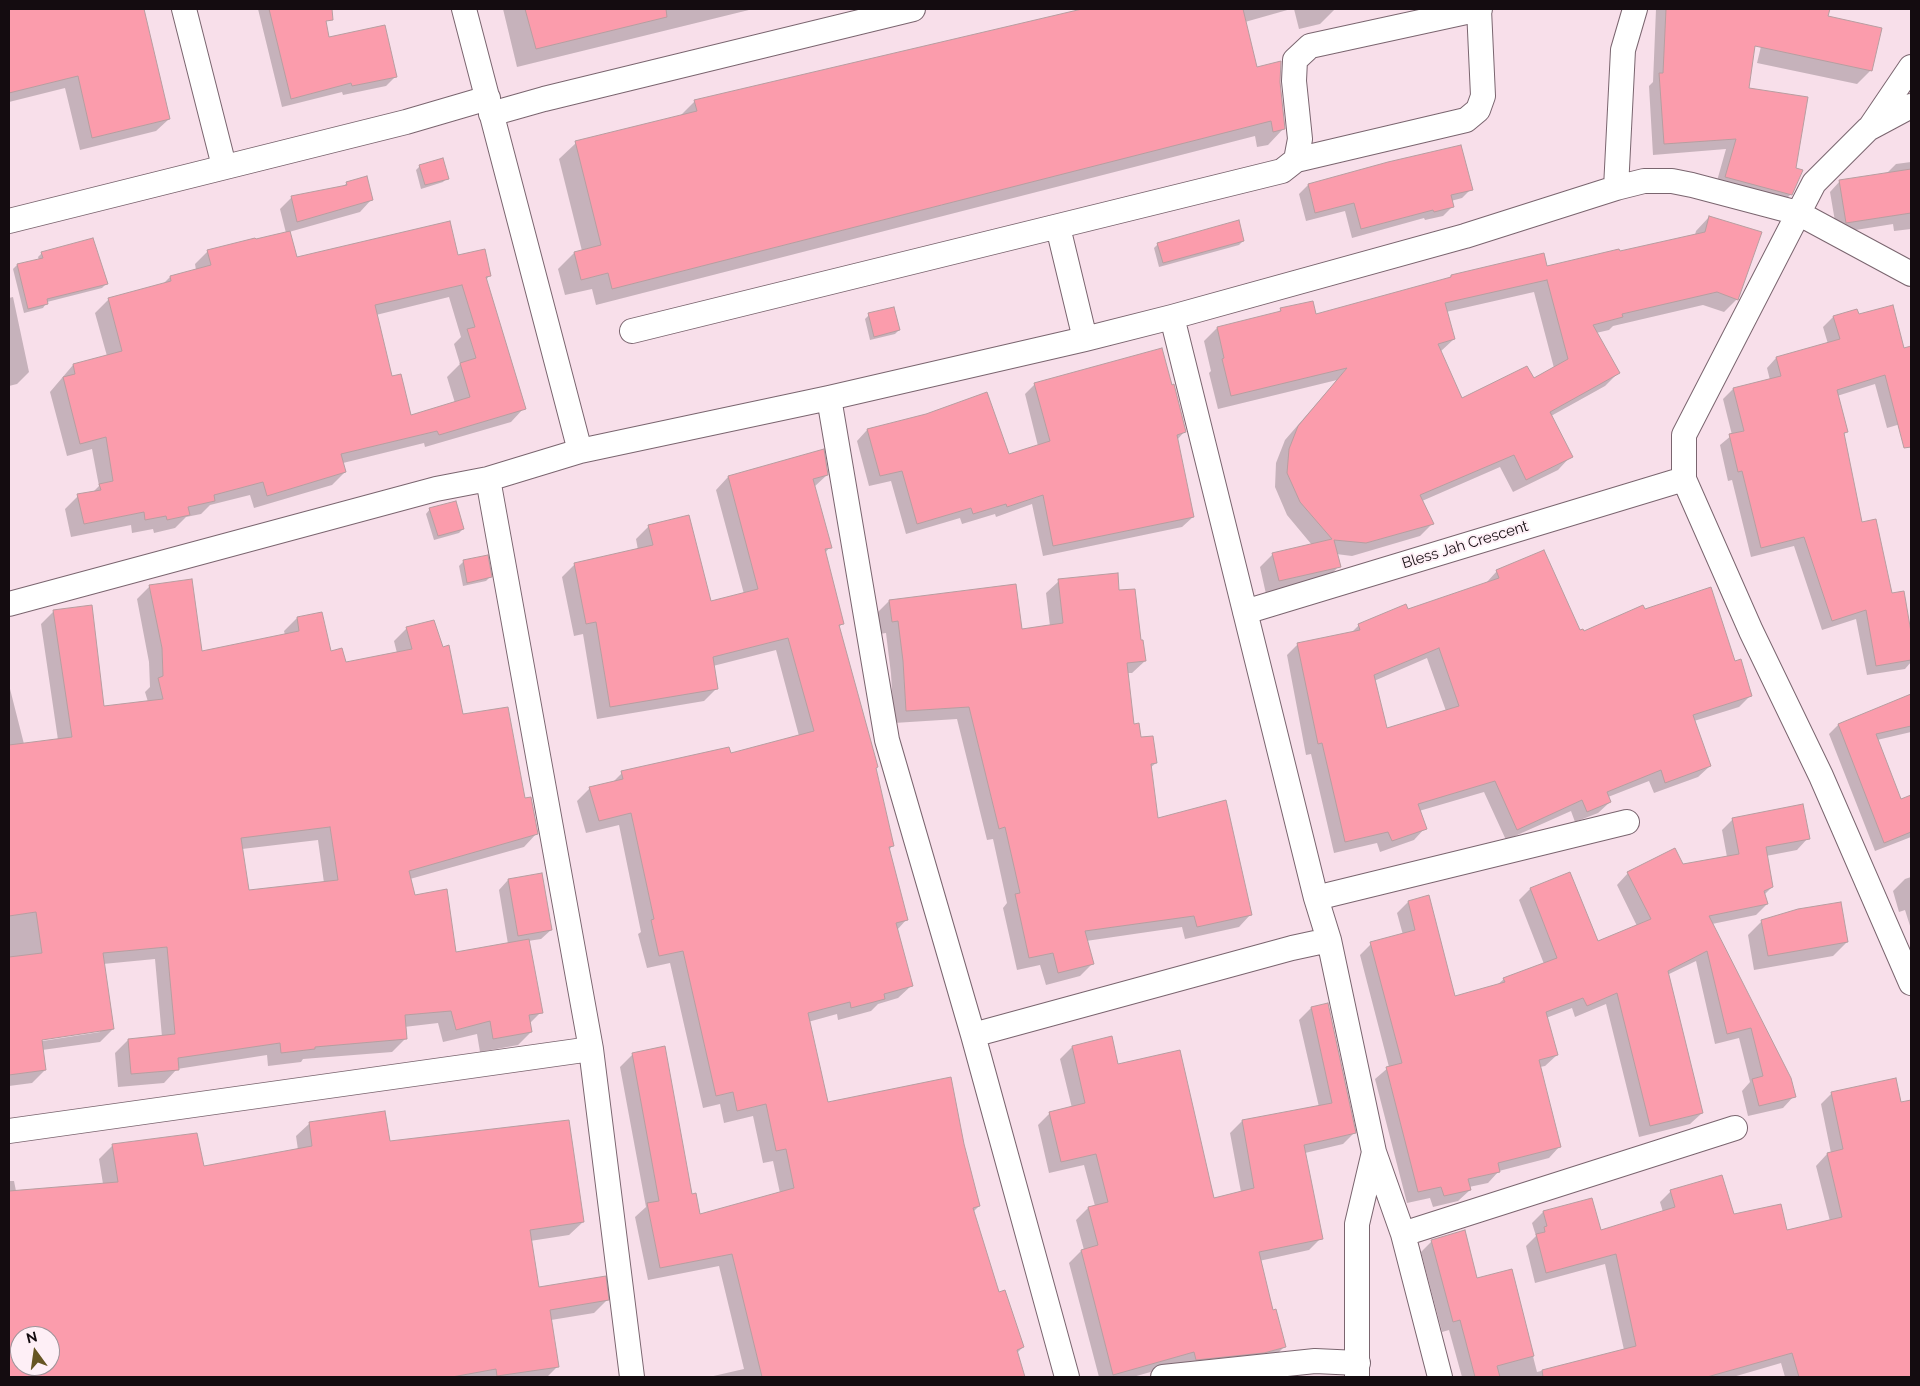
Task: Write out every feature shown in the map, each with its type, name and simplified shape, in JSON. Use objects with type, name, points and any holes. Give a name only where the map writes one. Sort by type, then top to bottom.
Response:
[{"type":"street","points":[[184,9],[224,166]]},
{"type":"street","points":[[464,9],[580,451]]},
{"type":"street","points":[[9,221],[406,122],[489,106],[544,99],[913,9]]},
{"type":"street","points":[[632,331],[1282,171],[1296,160],[1466,120],[1478,110],[1483,96],[1479,9],[1310,46],[1295,60],[1294,81],[1300,139],[1296,160]]},
{"type":"street","points":[[1616,188],[1622,50],[1635,9]]},
{"type":"street","points":[[1911,67],[1868,129],[1814,183],[1684,435],[1684,479],[1751,631],[1825,784],[1911,983]]},
{"type":"street","points":[[1868,129],[1911,106]]},
{"type":"street","points":[[9,604],[436,488],[488,479],[580,451],[829,398],[1086,339],[1172,317],[1465,236],[1616,188],[1644,181],[1672,181],[1798,213],[1911,274]]},
{"type":"street","points":[[1058,227],[1086,339]]},
{"type":"street","points":[[1172,317],[1316,898],[1330,940],[1374,1152],[1403,1234],[1440,1377]]},
{"type":"street","points":[[829,398],[887,740],[973,1034],[1067,1377]]},
{"type":"street","points":[[488,479],[591,1049],[632,1377]]},
{"type":"street","name":"Bless Jah Crescent","points":[[1245,612],[1684,479]]},
{"type":"street","points":[[1316,898],[1627,822]]},
{"type":"street","points":[[973,1034],[1292,948],[1330,940]]},
{"type":"street","points":[[9,1131],[591,1049]]},
{"type":"street","points":[[1403,1234],[1735,1128]]},
{"type":"street","points":[[1163,1377],[1315,1361],[1357,1370],[1357,1224],[1374,1152]]},
{"type":"building","points":[[9,9],[144,9],[170,119],[92,138],[78,76],[9,93]]},
{"type":"building","points":[[269,9],[332,9],[333,20],[326,21],[329,37],[385,25],[397,77],[352,86],[351,83],[291,99]]},
{"type":"building","points":[[525,9],[666,9],[667,17],[536,49]]},
{"type":"building","points":[[1082,9],[1243,9],[1257,67],[1281,61],[1280,82],[1285,129],[1273,132],[1271,121],[612,289],[608,273],[581,280],[574,252],[601,245],[575,141],[697,111],[694,100]]},
{"type":"building","points":[[1666,9],[1830,9],[1828,16],[1882,28],[1872,71],[1755,46],[1749,88],[1808,97],[1796,168],[1803,170],[1792,195],[1725,177],[1736,139],[1664,144],[1659,73],[1663,73]]},
{"type":"building","points":[[1461,145],[1473,190],[1451,195],[1454,207],[1434,212],[1433,210],[1361,229],[1354,203],[1315,213],[1308,184],[1388,162]]},
{"type":"building","points":[[443,158],[449,179],[425,185],[419,165]]},
{"type":"building","points":[[1911,169],[1911,213],[1846,223],[1839,180]]},
{"type":"building","points":[[367,176],[373,200],[297,222],[291,196],[347,185],[346,182]]},
{"type":"building","points":[[1709,216],[1762,232],[1738,300],[1717,292],[1622,314],[1623,317],[1593,325],[1620,373],[1550,412],[1573,457],[1526,480],[1514,455],[1420,495],[1434,524],[1366,543],[1334,540],[1341,567],[1279,581],[1272,553],[1332,539],[1300,502],[1287,473],[1289,449],[1298,426],[1347,368],[1231,396],[1217,327],[1281,311],[1280,308],[1313,301],[1316,314],[1451,277],[1451,275],[1544,253],[1547,266],[1705,232]],"holes":[[[1547,280],[1568,359],[1534,378],[1527,366],[1462,398],[1438,344],[1455,339],[1445,303]]]},
{"type":"building","points":[[1239,220],[1244,241],[1163,263],[1157,243]]},
{"type":"building","points":[[450,221],[458,255],[485,249],[491,276],[486,277],[526,409],[439,435],[437,431],[341,454],[346,472],[267,496],[263,482],[214,495],[215,501],[188,507],[190,515],[167,520],[166,516],[145,520],[144,512],[84,524],[77,494],[101,490],[99,484],[113,481],[106,437],[80,444],[63,377],[75,374],[73,364],[122,351],[108,298],[171,281],[170,276],[211,265],[207,250],[255,238],[290,231],[297,257]],"holes":[[[462,285],[475,327],[467,329],[476,358],[460,363],[470,397],[411,415],[401,374],[392,376],[375,305]]]},
{"type":"building","points":[[93,238],[108,284],[47,299],[48,304],[28,309],[17,264],[43,258],[41,252]]},
{"type":"building","points":[[1893,305],[1904,348],[1911,346],[1911,447],[1904,448],[1885,375],[1837,390],[1848,432],[1844,433],[1862,522],[1876,519],[1892,593],[1904,591],[1911,632],[1911,660],[1876,666],[1866,610],[1832,621],[1804,537],[1761,548],[1742,471],[1738,472],[1729,434],[1744,431],[1733,388],[1781,376],[1776,357],[1840,339],[1833,316],[1857,309],[1859,314]]},
{"type":"building","points":[[894,307],[900,330],[874,337],[868,313]]},
{"type":"building","points":[[1162,348],[1172,385],[1174,384],[1186,432],[1177,435],[1194,517],[1053,546],[1043,495],[1007,507],[1006,504],[973,514],[971,508],[917,524],[902,471],[880,476],[867,429],[926,414],[987,392],[1009,454],[1050,441],[1034,383]]},
{"type":"building","points":[[824,449],[828,475],[813,479],[832,548],[825,549],[844,624],[839,625],[878,767],[876,768],[894,846],[889,847],[908,920],[896,923],[913,986],[884,994],[885,999],[851,1008],[850,1002],[808,1013],[828,1102],[951,1077],[964,1144],[980,1206],[973,1208],[999,1292],[1005,1290],[1024,1347],[1017,1350],[1025,1377],[762,1377],[732,1254],[660,1268],[647,1203],[659,1201],[632,1053],[665,1046],[692,1194],[696,1193],[700,1214],[794,1188],[786,1149],[776,1151],[766,1104],[737,1111],[733,1092],[716,1096],[683,951],[659,956],[651,920],[654,919],[631,813],[599,821],[589,787],[623,779],[621,771],[729,747],[731,753],[814,731],[788,638],[713,657],[718,689],[610,707],[596,622],[586,624],[574,563],[653,545],[648,525],[689,515],[711,601],[758,589],[728,476]]},
{"type":"building","points":[[456,501],[464,529],[438,536],[429,508]]},
{"type":"building","points":[[1544,550],[1580,630],[1583,629],[1584,631],[1643,605],[1645,609],[1711,587],[1735,661],[1741,659],[1752,696],[1693,715],[1711,766],[1665,783],[1661,770],[1607,792],[1611,802],[1587,812],[1582,800],[1517,830],[1495,781],[1418,804],[1427,829],[1392,841],[1388,832],[1345,842],[1322,743],[1318,744],[1297,643],[1360,630],[1358,624],[1406,604],[1408,609],[1499,578],[1496,570]],"holes":[[[1439,648],[1459,706],[1387,728],[1374,675]]]},
{"type":"building","points":[[488,555],[492,577],[467,583],[463,560]]},
{"type":"building","points":[[1118,573],[1119,590],[1135,589],[1141,640],[1143,640],[1146,661],[1127,663],[1134,724],[1139,723],[1141,737],[1153,736],[1157,763],[1151,764],[1158,818],[1226,800],[1252,915],[1197,927],[1194,916],[1085,931],[1094,964],[1058,973],[1053,953],[1029,958],[1015,894],[1020,893],[1005,827],[999,829],[969,707],[906,711],[898,621],[892,622],[889,600],[1016,584],[1022,629],[1063,623],[1058,579]]},
{"type":"building","points":[[192,579],[202,651],[299,631],[297,617],[322,612],[331,651],[342,648],[346,662],[412,649],[406,627],[434,620],[443,647],[449,645],[463,714],[508,707],[525,798],[531,797],[538,834],[409,871],[415,895],[447,889],[456,952],[529,939],[543,1013],[529,1015],[532,1032],[493,1039],[490,1021],[456,1030],[451,1011],[405,1015],[407,1039],[315,1047],[315,1049],[281,1053],[280,1043],[178,1058],[179,1070],[131,1074],[128,1039],[175,1034],[167,947],[103,953],[114,1029],[42,1040],[46,1070],[9,1075],[9,957],[42,953],[36,912],[9,916],[9,745],[72,737],[53,610],[92,605],[104,706],[163,699],[158,678],[163,676],[162,648],[149,585]],"holes":[[[330,827],[338,880],[249,890],[241,838]]]},
{"type":"building","points":[[1911,694],[1911,726],[1876,734],[1901,799],[1911,795],[1911,832],[1884,843],[1838,724]]},
{"type":"building","points":[[1803,804],[1810,839],[1766,847],[1773,887],[1764,891],[1768,904],[1709,916],[1791,1078],[1796,1097],[1759,1106],[1752,1079],[1763,1076],[1751,1028],[1727,1034],[1707,951],[1668,971],[1703,1113],[1650,1126],[1617,993],[1587,1006],[1583,998],[1546,1012],[1558,1055],[1539,1060],[1561,1147],[1498,1163],[1500,1172],[1468,1179],[1471,1190],[1444,1196],[1441,1187],[1418,1192],[1386,1067],[1402,1063],[1370,942],[1415,930],[1408,901],[1429,895],[1455,996],[1505,982],[1503,978],[1557,958],[1530,888],[1570,872],[1598,941],[1651,919],[1627,872],[1675,848],[1683,864],[1739,854],[1732,818]]},
{"type":"building","points":[[542,873],[552,930],[518,936],[508,879]]},
{"type":"building","points":[[1841,902],[1848,942],[1768,956],[1761,920],[1798,909]]},
{"type":"building","points":[[1328,1003],[1356,1133],[1304,1145],[1323,1239],[1259,1252],[1273,1310],[1276,1309],[1286,1347],[1264,1353],[1196,1360],[1194,1352],[1113,1375],[1081,1250],[1098,1245],[1088,1207],[1108,1202],[1096,1154],[1061,1162],[1049,1112],[1085,1103],[1072,1046],[1112,1036],[1118,1064],[1180,1050],[1214,1198],[1254,1188],[1242,1120],[1332,1103],[1311,1007]]},
{"type":"building","points":[[1896,1078],[1901,1102],[1911,1100],[1911,1377],[1799,1377],[1792,1353],[1707,1377],[1543,1377],[1542,1370],[1636,1346],[1616,1254],[1546,1273],[1536,1234],[1545,1232],[1544,1227],[1547,1226],[1543,1211],[1592,1198],[1601,1230],[1675,1207],[1670,1190],[1722,1175],[1734,1214],[1781,1204],[1787,1230],[1842,1217],[1827,1153],[1843,1149],[1831,1092]]},
{"type":"building","points":[[385,1111],[390,1141],[569,1120],[584,1222],[530,1230],[539,1287],[606,1276],[609,1300],[550,1310],[559,1367],[497,1376],[496,1369],[452,1377],[9,1377],[9,1191],[118,1182],[112,1144],[197,1133],[204,1166],[312,1146],[309,1122]]},
{"type":"building","points":[[1465,1230],[1477,1278],[1512,1269],[1534,1356],[1497,1366],[1500,1377],[1475,1377],[1460,1320],[1453,1322],[1431,1240]]}]
